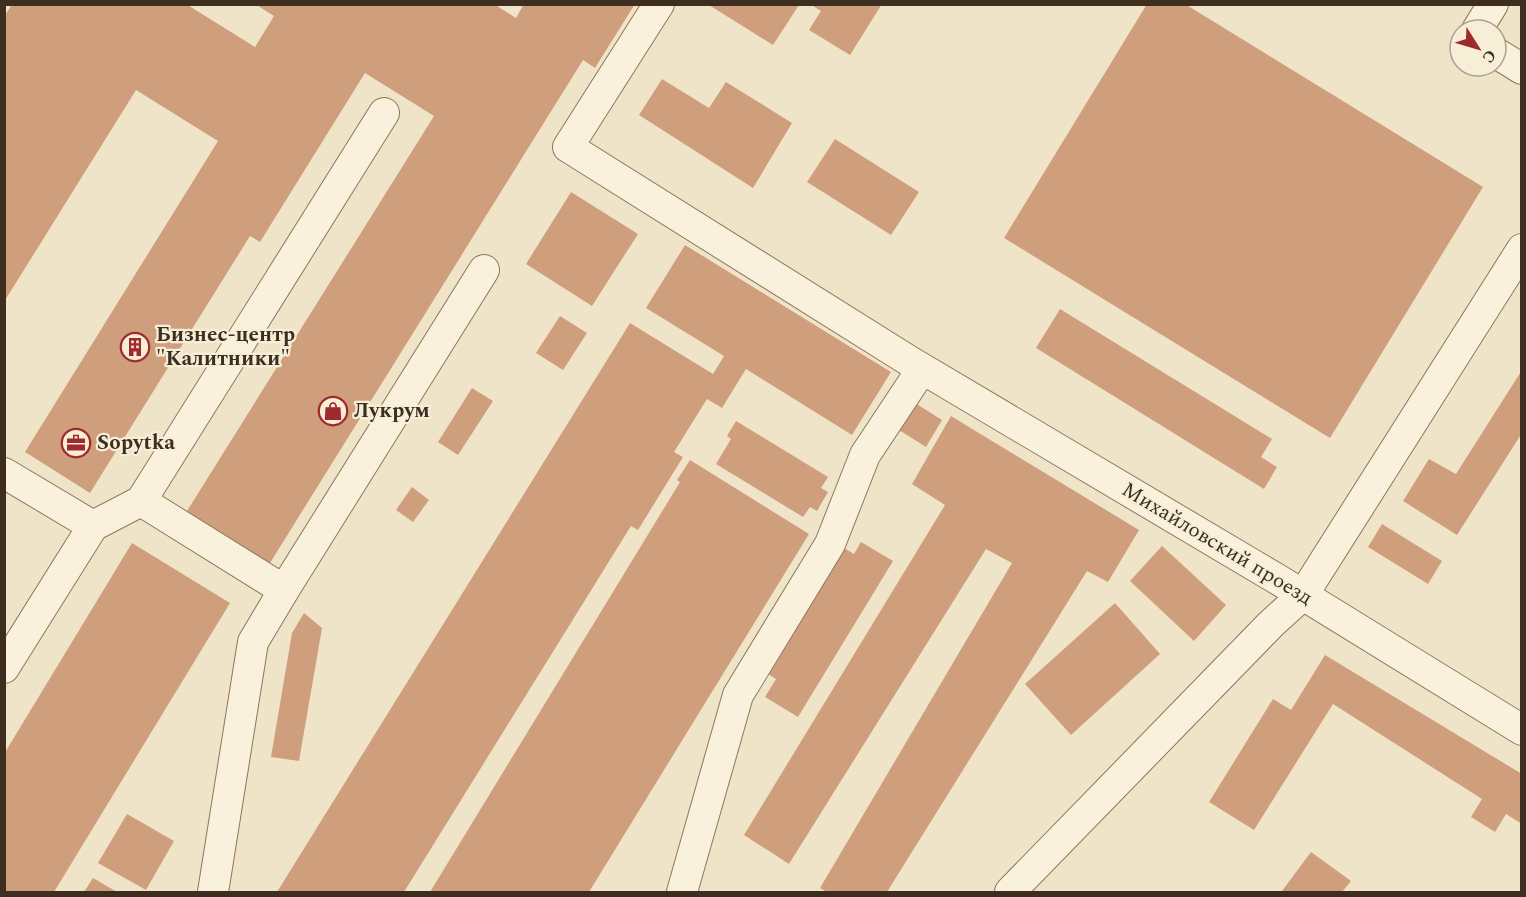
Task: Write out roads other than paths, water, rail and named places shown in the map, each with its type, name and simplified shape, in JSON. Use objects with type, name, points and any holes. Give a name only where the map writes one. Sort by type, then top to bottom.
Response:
[{"type":"street","name":"Михайловский проезд","points":[[659,4],[568,147],[917,366],[1303,595],[1521,730]]},
{"type":"street","points":[[1484,18],[1493,4]]},
{"type":"street","points":[[1508,61],[1521,69]]},
{"type":"street","points":[[4,668],[93,526],[141,501],[384,113]]},
{"type":"street","points":[[1010,892],[1271,624],[1303,595],[1521,249]]},
{"type":"street","points":[[213,892],[253,642],[484,270]]},
{"type":"street","points":[[682,892],[738,695],[830,544],[865,455],[917,366]]},
{"type":"street","points":[[4,473],[93,526]]},
{"type":"street","points":[[141,501],[284,590]]},
{"type":"place","name":"Бизнес-центр \"Калитники\"","points":[[135,347]]},
{"type":"place","name":"Лукрум","points":[[333,411]]},
{"type":"place","name":"Sopytka","points":[[76,443]]}]
